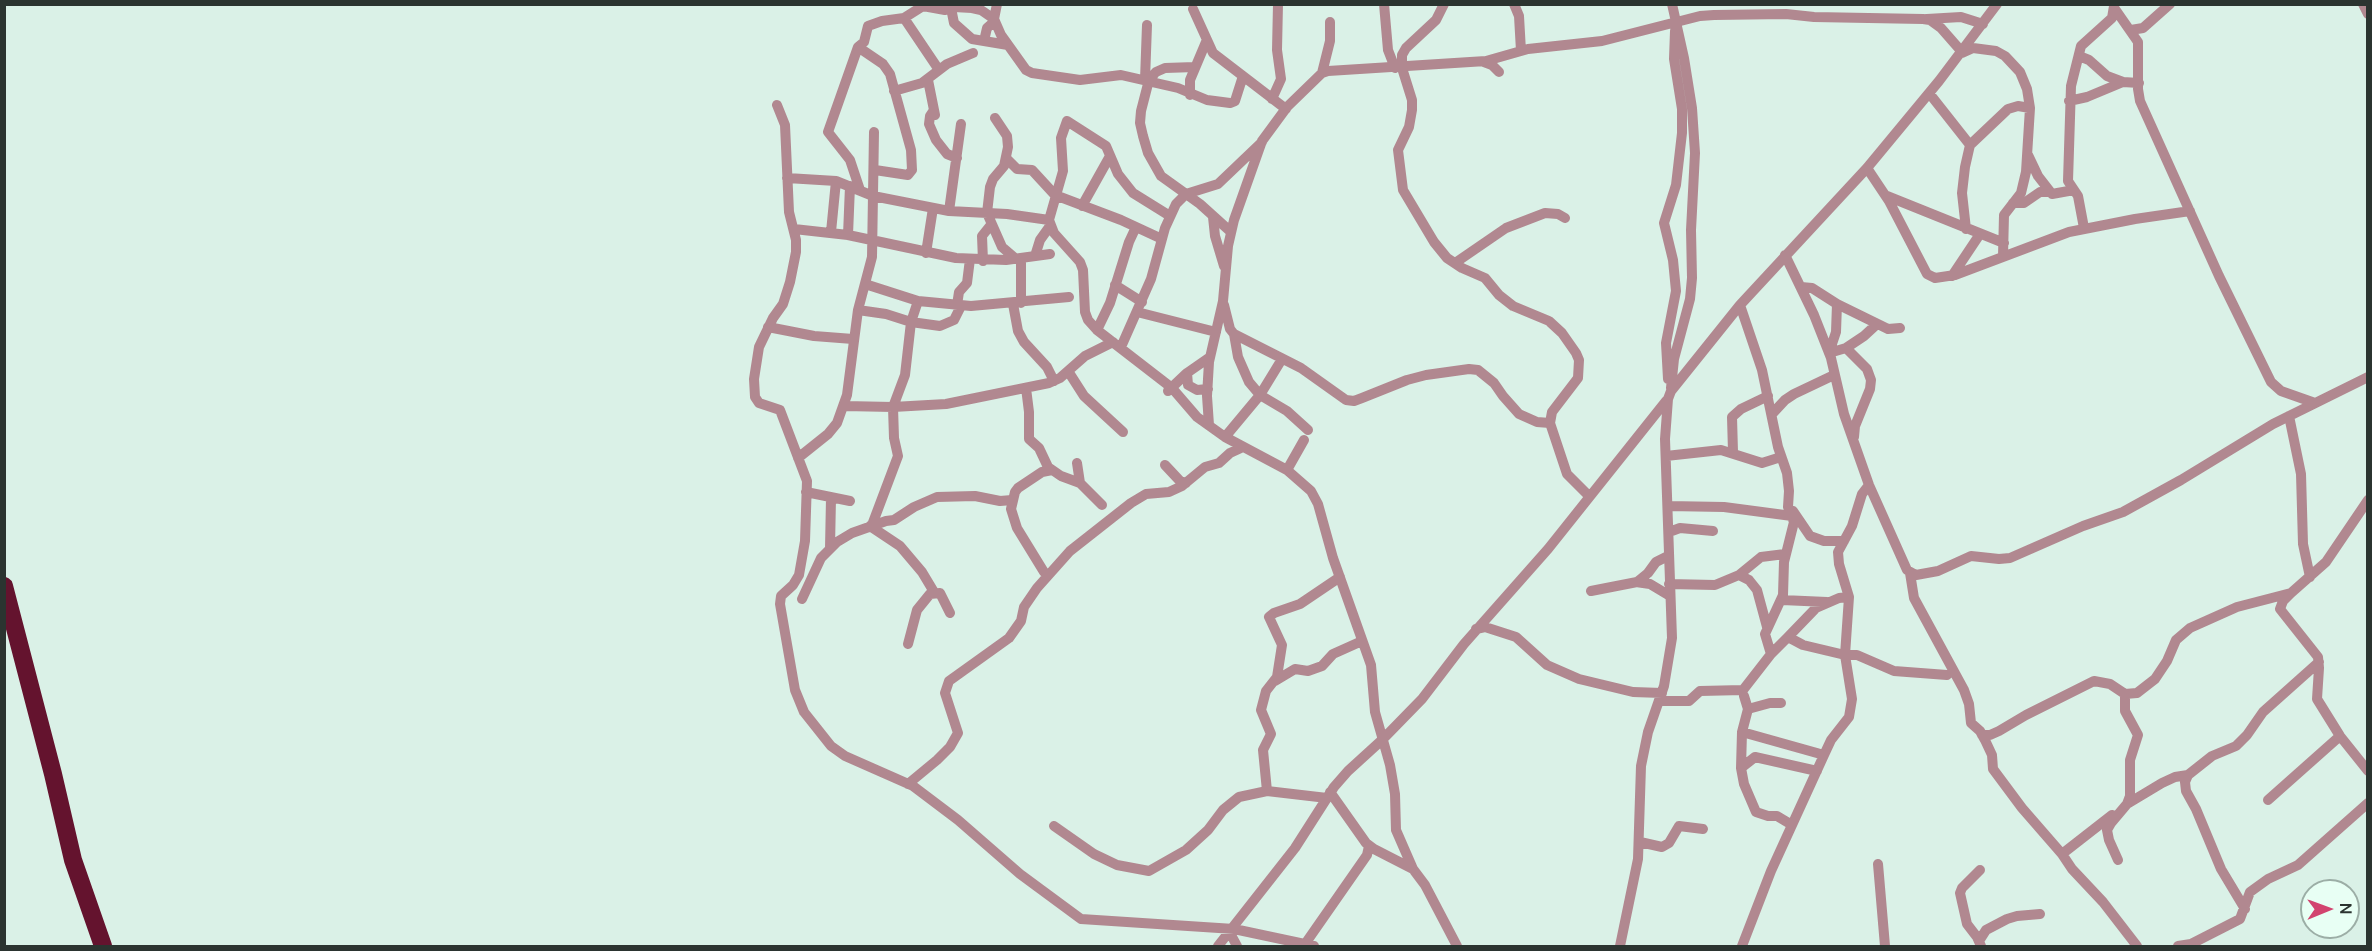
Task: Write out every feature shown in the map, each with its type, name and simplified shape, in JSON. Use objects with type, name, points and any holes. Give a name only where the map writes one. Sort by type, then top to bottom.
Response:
[{"type":"highway","points":[[4,586],[73,860],[103,946]]},
{"type":"street","points":[[997,4],[995,20],[1008,45],[1026,70],[1032,73],[1080,80],[1121,75],[1178,88],[1190,95],[1207,100],[1233,103],[1243,76]]},
{"type":"street","points":[[1272,99],[1281,79],[1277,50],[1278,4]]},
{"type":"street","points":[[1384,4],[1388,50],[1399,68],[1412,100],[1409,127],[1398,150],[1403,190],[1439,250],[1455,263],[1485,278],[1499,295],[1513,306],[1549,321],[1562,333],[1576,353],[1579,360],[1578,378],[1552,412],[1550,423],[1567,474],[1589,496]]},
{"type":"street","points":[[1399,68],[1406,48],[1436,20],[1444,4]]},
{"type":"street","points":[[1514,4],[1519,16],[1521,51]]},
{"type":"street","points":[[1620,946],[1640,842],[1641,766],[1648,732],[1661,697],[1672,638],[1666,456],[1669,395],[1674,359],[1690,299],[1690,230],[1695,153],[1692,108],[1672,4]]},
{"type":"street","points":[[1746,14],[1756,4]]},
{"type":"street","points":[[1807,4],[1814,17]]},
{"type":"street","points":[[1218,946],[1295,848],[1328,795],[1348,771],[1422,699],[1476,629],[1548,549],[1740,305],[1867,168],[1929,93],[1997,4]]},
{"type":"street","points":[[2131,30],[2143,28],[2170,4]]},
{"type":"street","points":[[2363,4],[2367,14]]},
{"type":"street","points":[[848,235],[855,188],[850,160],[828,132],[858,47],[864,42],[868,26],[882,21],[904,18],[923,6],[942,10],[972,8],[995,20]]},
{"type":"street","points":[[2115,7],[2138,42],[2140,101],[2271,382],[2281,391],[2314,403]]},
{"type":"street","points":[[2084,228],[2081,205],[2068,181],[2069,101],[2081,46],[2112,18],[2115,7]]},
{"type":"street","points":[[951,8],[951,19],[976,41],[1008,45]]},
{"type":"street","points":[[1192,9],[1213,53],[1286,109]]},
{"type":"street","points":[[844,406],[893,407],[952,403],[1026,388],[1054,381],[1085,356],[1117,345],[1139,307],[1158,260],[1170,216],[1186,194],[1218,184],[1262,141],[1286,109],[1322,73],[1484,62],[1550,45],[1602,41],[1700,16],[1746,14],[1923,19],[1961,17],[1983,24]]},
{"type":"street","points":[[904,18],[939,70]]},
{"type":"street","points":[[1923,19],[1930,20],[1941,28],[1960,53]]},
{"type":"street","points":[[984,41],[987,28],[995,20]]},
{"type":"street","points":[[1322,73],[1330,41],[1330,22]]},
{"type":"street","points":[[1669,395],[1666,343],[1674,305],[1675,281],[1664,223],[1676,185],[1682,133],[1682,109],[1674,59],[1677,22]]},
{"type":"street","points":[[1147,25],[1147,80],[1140,123],[1145,144],[1161,176],[1231,232]]},
{"type":"street","points":[[1190,95],[1190,80],[1206,42]]},
{"type":"street","points":[[858,47],[883,64],[890,74],[911,150],[912,170],[908,175],[875,170]]},
{"type":"street","points":[[1960,53],[1973,48],[1996,51],[2012,62],[2025,80],[2030,108],[2028,154],[2023,189],[2004,215],[2003,256]]},
{"type":"street","points":[[894,91],[928,80],[947,64],[973,53]]},
{"type":"street","points":[[2079,56],[2089,60],[2107,76],[2123,82],[2139,83]]},
{"type":"street","points":[[1484,62],[1499,72]]},
{"type":"street","points":[[1147,80],[1165,68],[1195,67]]},
{"type":"street","points":[[928,80],[935,124]]},
{"type":"street","points":[[2069,101],[2087,97],[2123,82]]},
{"type":"street","points":[[1929,93],[1970,145]]},
{"type":"street","points":[[777,105],[785,125],[789,212],[794,230],[796,252],[783,304],[759,346],[754,369],[755,397],[759,403],[780,410],[805,473],[807,492],[805,541],[799,575],[793,585],[781,596],[780,604],[798,700],[816,728],[831,746],[845,756],[908,784],[935,802],[1020,874],[1081,918],[1232,931],[1310,945],[1367,855],[1369,846]]},
{"type":"street","points":[[1966,229],[1962,193],[1970,145],[2008,109],[2018,106],[2030,108]]},
{"type":"street","points":[[934,110],[929,124],[936,140],[947,154],[957,158]]},
{"type":"street","points":[[995,118],[1008,141],[1002,171],[993,179],[990,187],[987,213],[990,226],[1002,247],[1014,259],[1018,331],[1024,342],[1047,367],[1054,381]]},
{"type":"street","points":[[1035,256],[1040,240],[1050,223],[1055,195],[1063,171],[1061,138],[1067,121],[1103,144],[1118,174],[1133,193],[1170,216]]},
{"type":"street","points":[[949,211],[961,124]]},
{"type":"street","points":[[798,458],[828,434],[837,423],[844,406],[850,378],[858,309],[872,257],[874,132]]},
{"type":"street","points":[[1209,425],[1205,393],[1210,357],[1223,302],[1231,232],[1262,141]]},
{"type":"street","points":[[2028,154],[2038,176],[2050,192],[2055,195],[2074,190]]},
{"type":"street","points":[[1082,206],[1110,156]]},
{"type":"street","points":[[1006,158],[1017,169],[1032,170],[1055,195],[1162,239]]},
{"type":"street","points":[[1867,168],[1887,196],[1928,274],[1935,278],[1952,276],[2037,242],[2084,228],[2190,211]]},
{"type":"street","points":[[787,178],[836,182],[873,196],[949,211],[987,213],[1050,223]]},
{"type":"street","points":[[831,232],[836,182]]},
{"type":"street","points":[[2013,203],[2024,203],[2040,192],[2050,192]]},
{"type":"street","points":[[1887,196],[2004,243]]},
{"type":"street","points":[[926,253],[933,208]]},
{"type":"street","points":[[1455,263],[1506,228],[1545,213],[1558,213],[1565,218]]},
{"type":"street","points":[[1213,217],[1215,236],[1226,272]]},
{"type":"street","points":[[1050,223],[1054,234],[1080,262],[1083,270],[1085,312],[1097,330],[1117,345],[1197,417],[1225,437],[1287,470],[1307,486],[1318,504],[1373,674],[1375,712],[1394,787],[1396,830],[1413,869],[1425,885],[1457,946]]},
{"type":"street","points":[[983,261],[982,236],[990,226]]},
{"type":"street","points":[[1097,330],[1110,303],[1136,227]]},
{"type":"street","points":[[794,230],[831,232],[926,253],[970,260],[1014,259],[1050,254]]},
{"type":"street","points":[[1952,276],[1980,234]]},
{"type":"street","points":[[1785,255],[1814,315],[1869,485],[1885,524],[1910,573],[1911,589],[1917,606],[1964,690],[1970,704],[1971,723],[1982,735],[1992,755],[1992,765],[2005,786],[2137,946]]},
{"type":"street","points":[[858,309],[886,314],[911,322],[940,326],[949,324],[954,320],[959,305],[959,292],[967,283],[970,260]]},
{"type":"street","points":[[865,284],[918,301],[959,305],[1017,303],[1069,297]]},
{"type":"street","points":[[1115,285],[1139,307],[1216,334]]},
{"type":"street","points":[[1801,287],[1812,288],[1837,304],[1891,330],[1900,328]]},
{"type":"street","points":[[871,526],[898,456],[894,438],[893,407],[905,375],[911,322],[918,301]]},
{"type":"street","points":[[1223,302],[1242,370],[1260,395],[1287,411],[1306,435],[1287,470]]},
{"type":"street","points":[[1828,353],[1836,332],[1837,304]]},
{"type":"street","points":[[1740,305],[1741,314],[1762,370],[1788,480],[1793,529],[1785,554],[1782,600],[1767,627],[1765,637],[1771,654]]},
{"type":"street","points":[[1216,334],[1228,321]]},
{"type":"street","points":[[1828,353],[1846,348],[1877,324]]},
{"type":"street","points":[[768,327],[814,336],[853,339]]},
{"type":"street","points":[[1233,334],[1322,382],[1346,400],[1354,401],[1426,375],[1458,369],[1478,370],[1494,383],[1519,414],[1537,422],[1550,423]]},
{"type":"street","points":[[1846,348],[1867,369],[1871,380],[1870,389],[1855,426],[1854,442]]},
{"type":"street","points":[[1169,391],[1187,373],[1210,357]]},
{"type":"street","points":[[1225,437],[1260,395],[1282,359]]},
{"type":"street","points":[[1068,371],[1084,396],[1123,432]]},
{"type":"street","points":[[1187,373],[1188,385],[1205,393]]},
{"type":"street","points":[[1772,414],[1794,394],[1834,375]]},
{"type":"street","points":[[1910,573],[1924,575],[1971,556],[2010,558],[2123,512],[2289,416],[2367,377]]},
{"type":"street","points":[[1026,388],[1029,439],[1039,448],[1046,464],[1052,470],[1080,483],[1102,505]]},
{"type":"street","points":[[1732,452],[1732,417],[1741,409],[1768,396]]},
{"type":"street","points":[[2289,416],[2301,474],[2303,544],[2310,577]]},
{"type":"street","points":[[908,784],[950,747],[957,733],[945,693],[949,681],[1009,638],[1021,621],[1024,607],[1037,588],[1070,551],[1131,503],[1146,494],[1169,492],[1205,467],[1219,463],[1230,453],[1243,447]]},
{"type":"street","points":[[1666,456],[1721,450],[1762,463],[1781,457]]},
{"type":"street","points":[[1077,463],[1080,483]]},
{"type":"street","points":[[1165,465],[1183,483]]},
{"type":"street","points":[[1044,572],[1013,522],[1012,500],[1018,488],[1042,472],[1052,470]]},
{"type":"street","points":[[1742,946],[1752,916],[1824,755],[1831,740],[1849,717],[1851,710],[1852,699],[1845,655],[1849,597],[1839,564],[1838,552],[1852,526],[1862,494],[1869,485]]},
{"type":"street","points":[[807,492],[849,501]]},
{"type":"street","points":[[802,599],[817,566],[830,548],[852,533],[894,520],[914,507],[941,496],[975,496],[1000,501],[1012,500]]},
{"type":"street","points":[[830,548],[831,498]]},
{"type":"street","points":[[2367,500],[2326,562],[2283,600],[2280,609],[2312,647],[2319,663],[2317,699],[2340,736],[2367,771]]},
{"type":"street","points":[[1668,506],[1790,512],[1797,515],[1810,536],[1824,541],[1844,541]]},
{"type":"street","points":[[830,524],[839,533],[852,533]]},
{"type":"street","points":[[871,526],[900,546],[922,572],[934,592],[940,593],[943,597],[950,614]]},
{"type":"street","points":[[1669,532],[1680,528],[1713,531]]},
{"type":"street","points":[[1824,541],[1827,546],[1838,552]]},
{"type":"street","points":[[1669,584],[1715,585],[1739,575],[1761,557],[1785,554]]},
{"type":"street","points":[[1635,582],[1648,573],[1656,562],[1668,556]]},
{"type":"street","points":[[1739,575],[1749,580],[1757,591],[1767,627]]},
{"type":"street","points":[[1275,681],[1282,645],[1269,617],[1307,599],[1340,577]]},
{"type":"street","points":[[1591,591],[1635,582],[1650,584],[1670,596]]},
{"type":"street","points":[[908,644],[920,606],[934,592]]},
{"type":"street","points":[[1982,735],[1990,735],[1999,731],[2094,681],[2110,684],[2125,694],[2137,693],[2152,683],[2167,661],[2176,640],[2190,628],[2237,607],[2290,593]]},
{"type":"street","points":[[1782,600],[1828,602],[1849,597]]},
{"type":"street","points":[[1476,629],[1485,627],[1513,635],[1547,665],[1579,679],[1633,692],[1689,701],[1700,691],[1743,690],[1771,654],[1811,612],[1828,602]]},
{"type":"street","points":[[1788,637],[1803,645],[1845,655],[1857,655],[1894,670],[1947,675]]},
{"type":"street","points":[[1267,791],[1263,750],[1270,734],[1261,710],[1266,691],[1275,681],[1295,669],[1308,671],[1322,666],[1333,654],[1362,641]]},
{"type":"street","points":[[2062,854],[2127,804],[2172,778],[2188,774],[2212,756],[2236,746],[2263,712],[2319,663]]},
{"type":"street","points":[[2118,860],[2109,840],[2108,830],[2127,804],[2131,792],[2130,760],[2138,735],[2126,711],[2125,694]]},
{"type":"street","points":[[1744,696],[1748,709],[1742,732],[1741,768],[1744,784],[1756,812],[1777,816],[1792,825]]},
{"type":"street","points":[[1748,709],[1770,703],[1781,703]]},
{"type":"street","points":[[1742,732],[1824,755]]},
{"type":"street","points":[[2268,800],[2340,736]]},
{"type":"street","points":[[1741,768],[1755,757],[1817,771]]},
{"type":"street","points":[[2188,774],[2185,782],[2186,791],[2221,869],[2245,909]]},
{"type":"street","points":[[1054,826],[1094,854],[1117,865],[1149,871],[1186,850],[1208,830],[1223,810],[1239,797],[1267,791],[1328,795],[1369,846],[1413,869]]},
{"type":"street","points":[[2178,946],[2192,945],[2238,921],[2245,909],[2250,892],[2268,879],[2298,865],[2367,803]]},
{"type":"street","points":[[1640,842],[1662,847],[1669,843],[1679,826],[1703,829]]},
{"type":"street","points":[[2072,869],[2073,847]]},
{"type":"street","points":[[1878,864],[1885,946]]},
{"type":"street","points":[[1980,870],[1960,891],[1968,926],[1980,944]]},
{"type":"street","points":[[1980,944],[1986,930],[2007,919],[2040,914]]},
{"type":"street","points":[[1232,931],[1237,946]]}]
